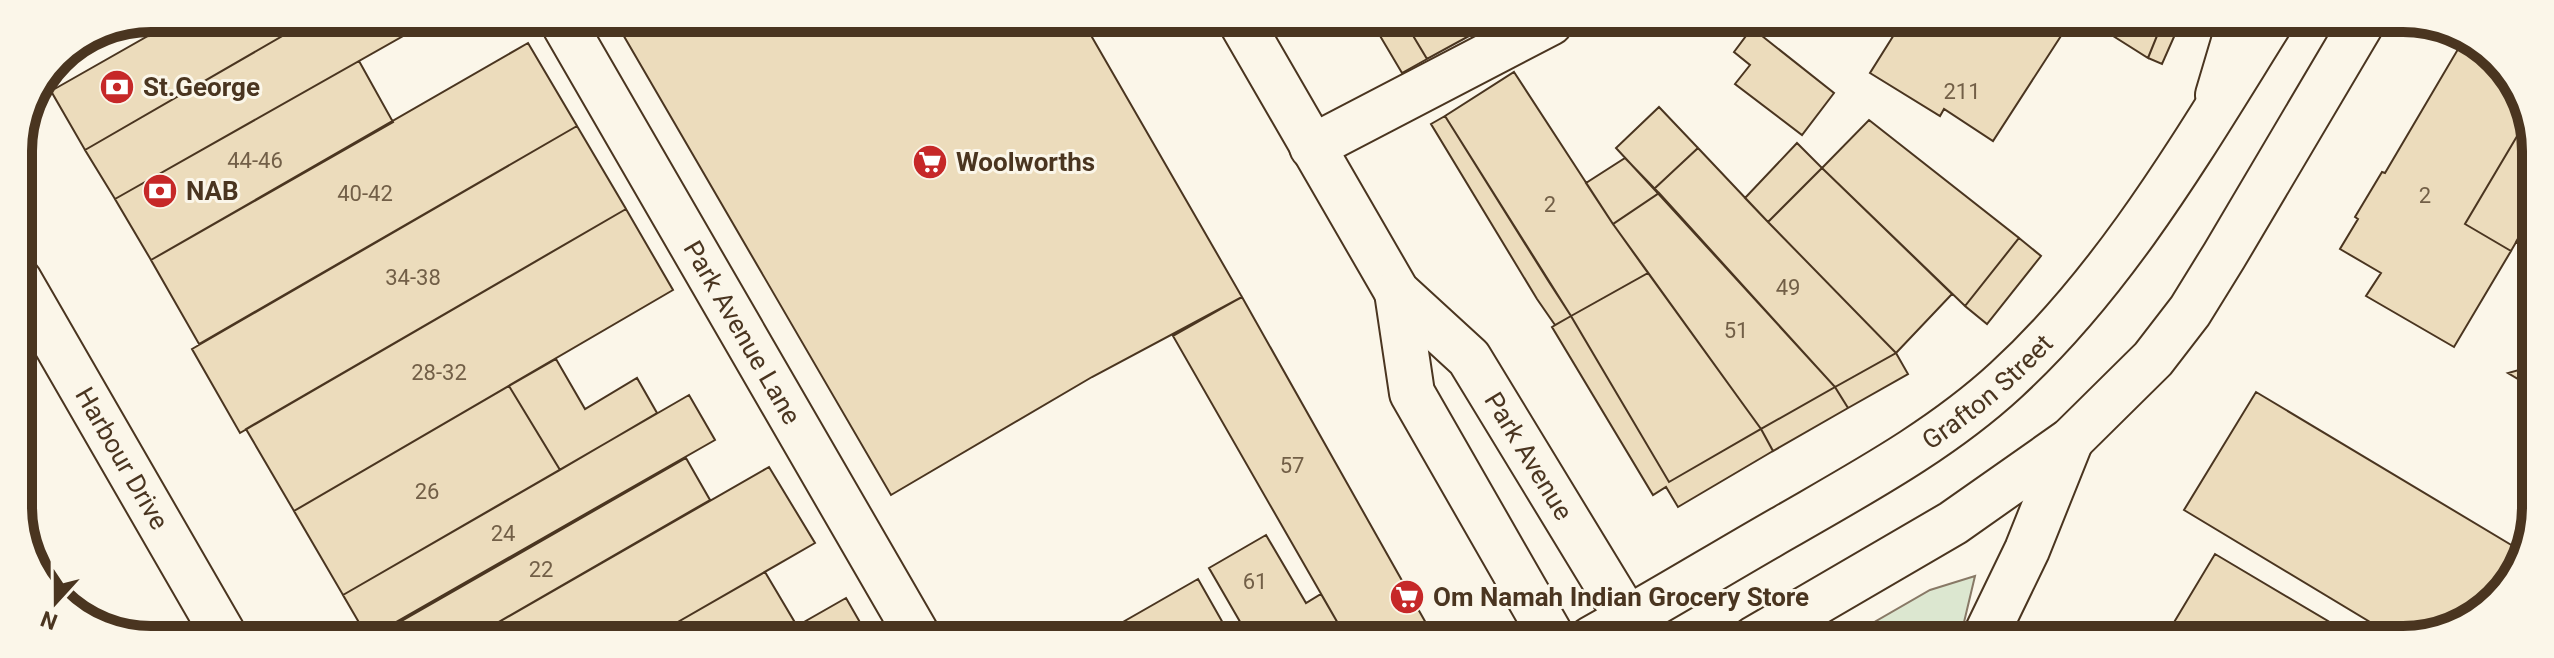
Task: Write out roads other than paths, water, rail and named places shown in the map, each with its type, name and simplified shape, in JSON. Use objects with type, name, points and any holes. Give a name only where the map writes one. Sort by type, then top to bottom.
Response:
[{"type":"main road","name":"Park Avenue Lane","points":[[568,32],[912,626]]},
{"type":"main road","name":"Park Avenue","points":[[1247,32],[1397,292],[1469,358],[1617,626]]},
{"type":"main road","points":[[1312,147],[1533,32]]},
{"type":"main road","points":[[2211,116],[2237,32]]},
{"type":"main road","name":"Grafton Street","points":[[1630,626],[1934,436],[2005,381],[2089,293],[2144,219],[2264,32]]},
{"type":"main road","points":[[1776,626],[1953,523],[2071,440],[2153,359],[2190,311],[2356,32]]},
{"type":"main road","name":"Park Avenue","points":[[1397,292],[1412,393],[1546,626]]},
{"type":"main road","name":"Harbour Drive","points":[[32,303],[219,626]]},
{"type":"main road","points":[[1990,626],[2027,550],[2071,440]]},
{"type":"place","name":"St.George","points":[[117,87]]},
{"type":"place","name":"Woolworths","points":[[930,162]]},
{"type":"place","name":"NAB","points":[[160,191]]},
{"type":"place","name":"Om Namah Indian Grocery Store","points":[[1407,597]]}]
